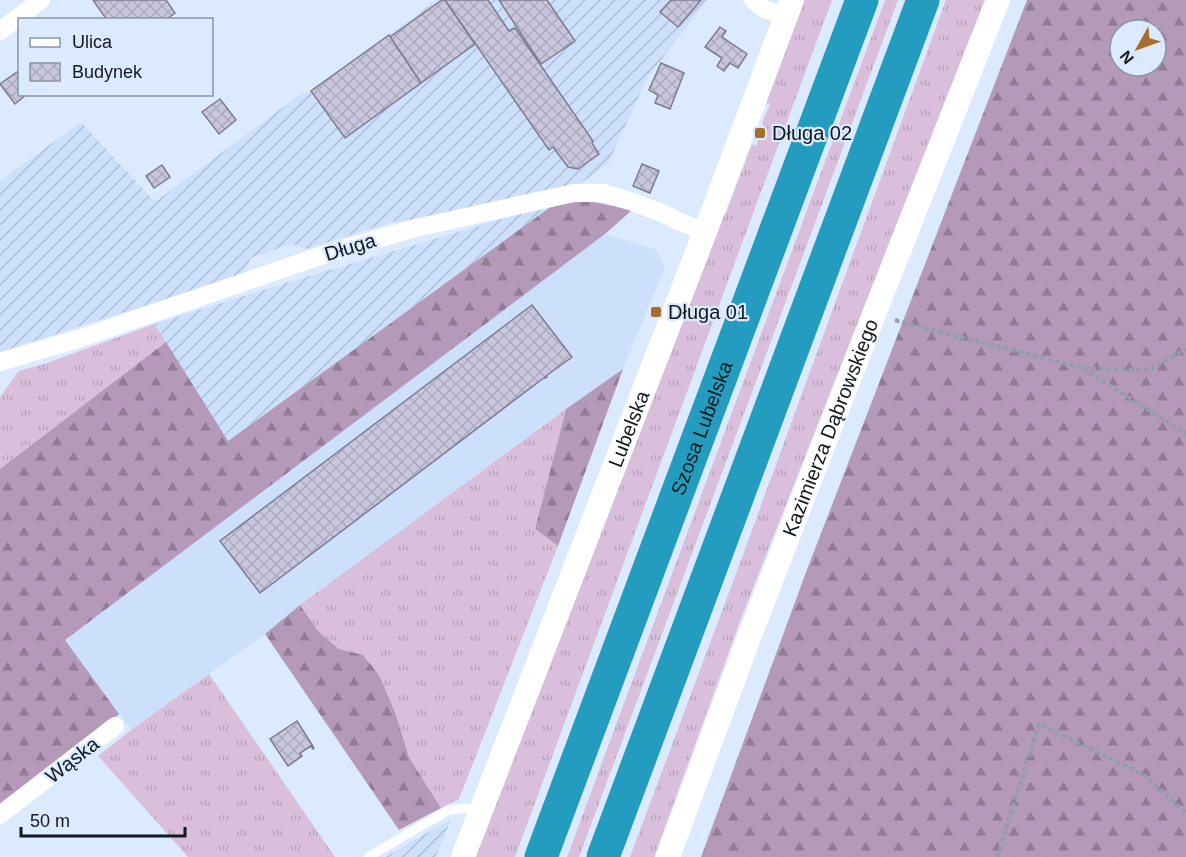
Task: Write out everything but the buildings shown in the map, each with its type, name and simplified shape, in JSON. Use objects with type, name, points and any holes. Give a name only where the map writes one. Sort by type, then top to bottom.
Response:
[{"type":"highway","name":"Szosa Lubelska","points":[[541,857],[862,0]]},
{"type":"highway","points":[[603,857],[924,0]]},
{"type":"street","points":[[0,31],[41,0]]},
{"type":"street","points":[[753,0],[764,9],[789,8]]},
{"type":"street","name":"Kazimierza Dąbrowskiego","points":[[668,857],[754,624],[998,0]]},
{"type":"street","name":"Lubelska","points":[[462,857],[705,232],[789,8]]},
{"type":"street","name":"Długa","points":[[0,362],[89,335],[317,257],[411,229],[574,193],[603,193],[630,201],[705,232]]},
{"type":"street","name":"Wąska","points":[[0,815],[115,726]]},
{"type":"lane","points":[[369,857],[447,811],[464,808],[480,811]]},
{"type":"path","points":[[875,312],[901,322],[1083,368],[1149,370],[1186,349]]},
{"type":"path","points":[[1083,368],[1186,434]]},
{"type":"path","points":[[997,857],[1038,724],[1144,776],[1186,813]]},
{"type":"shaded area","points":[[437,0],[707,0],[648,77],[608,164],[581,183],[397,226],[395,221],[306,249],[291,244],[251,258],[243,274],[0,352],[0,181],[81,122],[155,202],[301,94],[311,91]]},
{"type":"shaded area","points":[[556,203],[228,441],[154,324],[289,282]]},
{"type":"shaded area","points":[[605,234],[655,249],[665,267],[623,369],[300,605],[265,634],[131,730],[65,640]]},
{"type":"shaded area","points":[[451,819],[436,857],[385,857]]},
{"type":"green space","points":[[803,0],[832,0],[515,857],[475,857],[721,212],[726,213],[752,144],[756,146],[770,104],[764,102]]},
{"type":"green space","points":[[885,0],[898,0],[579,857],[567,857]]},
{"type":"green space","points":[[946,0],[985,0],[742,616],[654,857],[630,857],[740,563]]},
{"type":"green space","points":[[1027,0],[1186,0],[1186,857],[701,857],[808,567]]},
{"type":"green space","points":[[584,200],[632,210],[605,234],[65,640],[119,714],[0,806],[0,469],[166,342],[228,441],[556,203]]},
{"type":"green space","points":[[154,324],[166,342],[0,469],[0,397],[19,371]]},
{"type":"green space","points":[[623,369],[558,546],[535,529],[566,409]]},
{"type":"green space","points":[[566,409],[535,529],[558,546],[459,799],[441,808],[409,757],[395,712],[379,675],[363,655],[339,649],[318,631],[300,605]]},
{"type":"green space","points":[[300,605],[318,631],[339,649],[363,655],[379,675],[395,712],[409,757],[441,808],[399,830],[265,634]]},
{"type":"green space","points":[[209,674],[335,857],[188,857],[98,756]]},
{"type":"place","name":"Długa 02","points":[[760,133]]},
{"type":"place","name":"Długa 01","points":[[656,312]]}]
